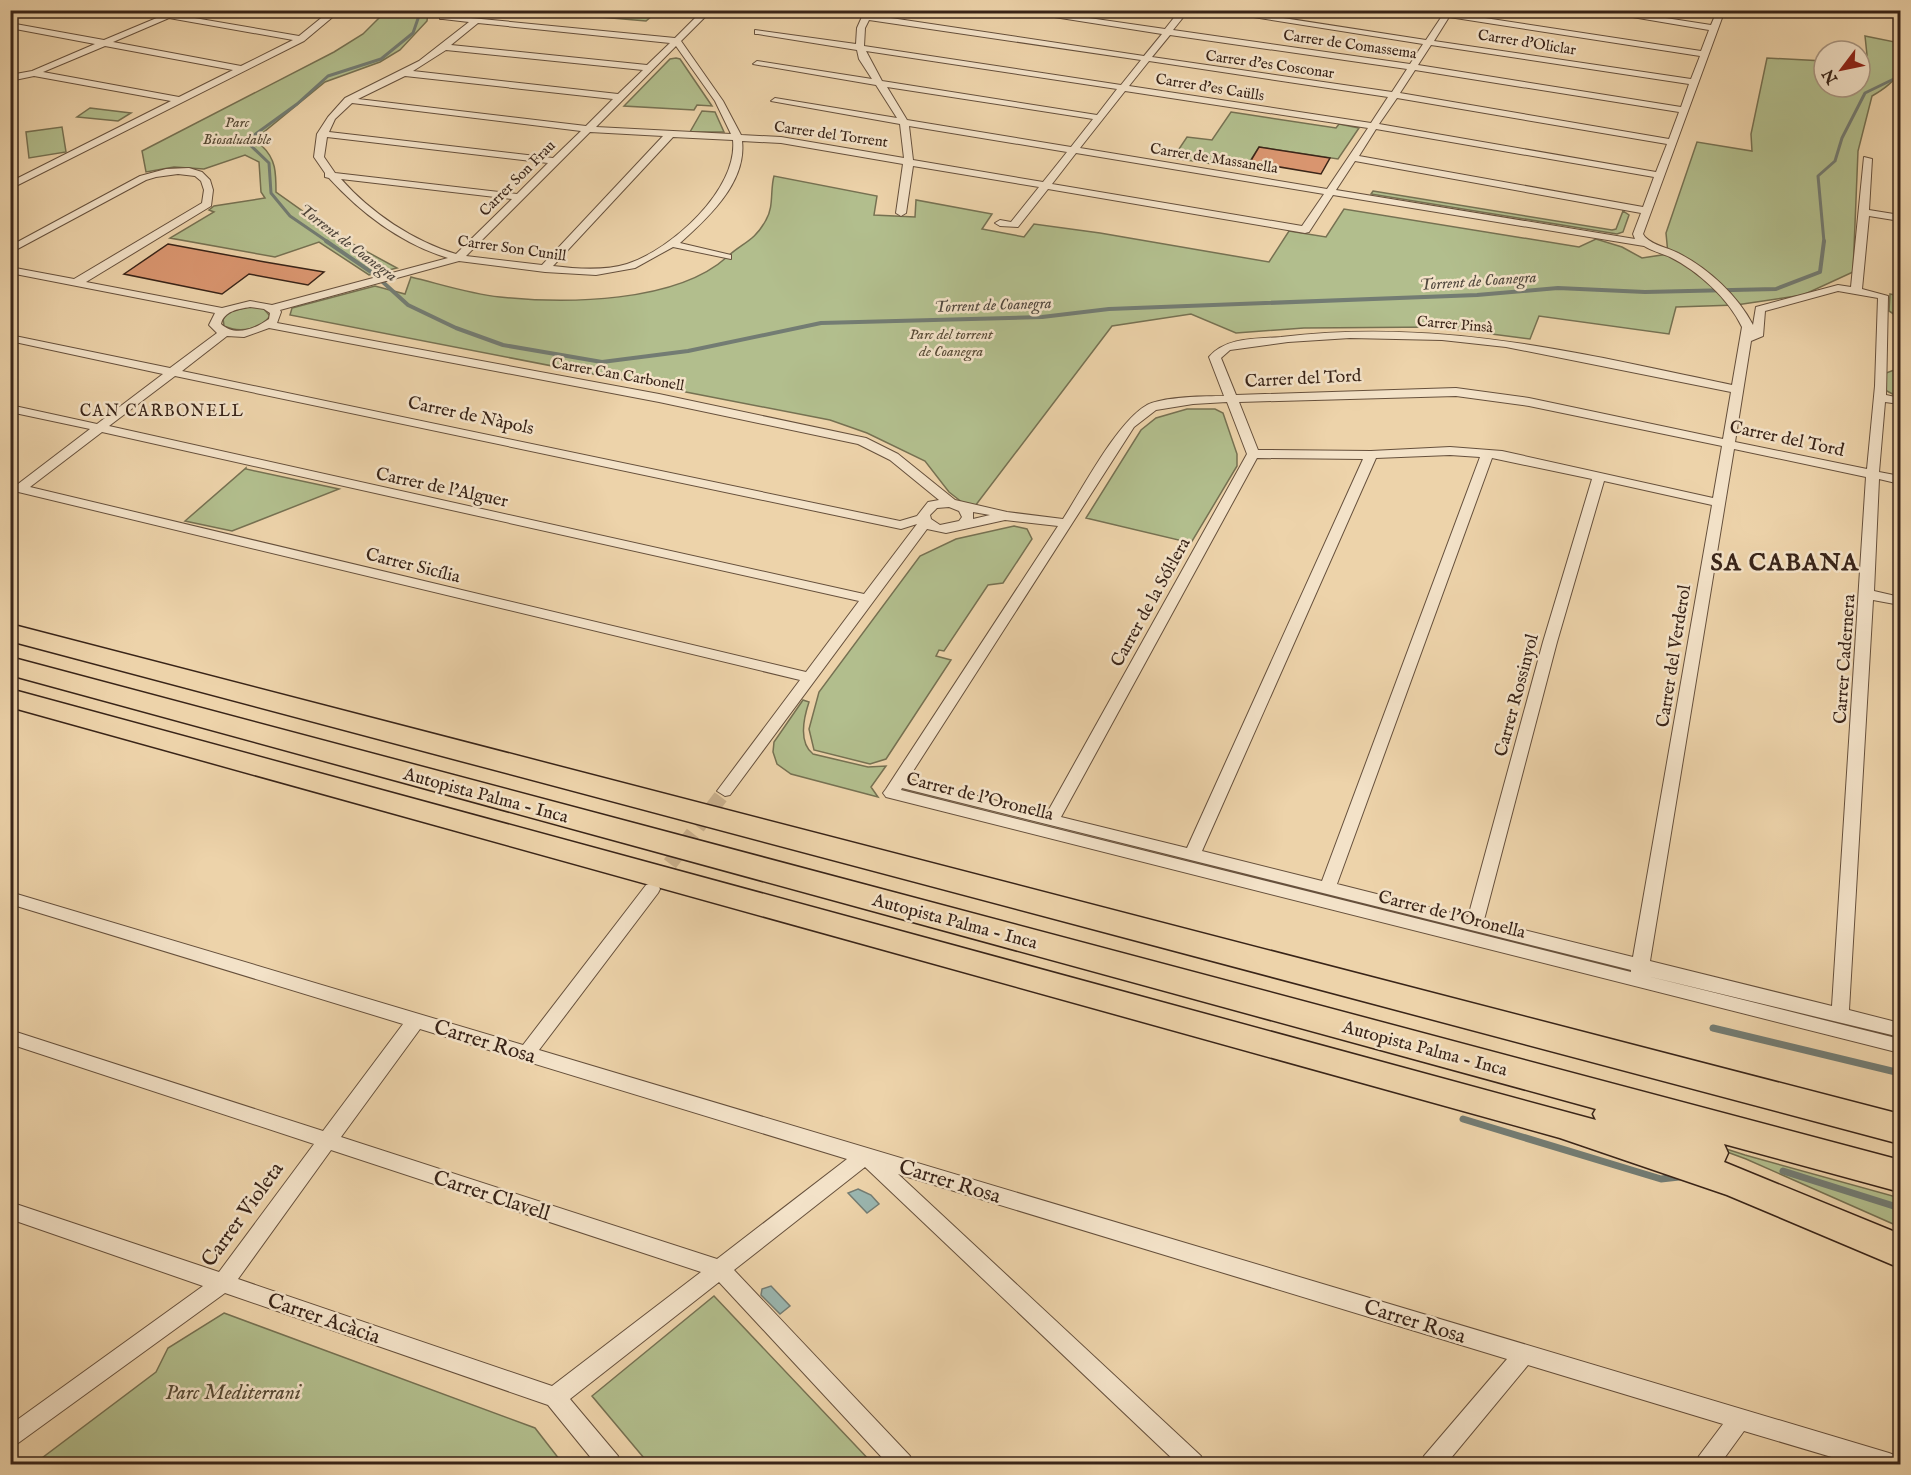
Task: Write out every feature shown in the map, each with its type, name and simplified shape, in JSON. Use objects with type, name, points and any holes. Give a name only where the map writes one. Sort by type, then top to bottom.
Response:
[{"type":"highway","name":"Autopista Palma - Inca","points":[[10,632],[1900,1129]]},
{"type":"highway","name":"Autopista Palma - Inca","points":[[10,666],[1900,1176]]},
{"type":"highway","points":[[10,698],[1560,1123],[1737,1182],[1900,1251]]},
{"type":"highway","points":[[1469,1060],[1743,1166],[1900,1236]]},
{"type":"street","points":[[135,10],[301,39]]},
{"type":"street","points":[[10,76],[32,72],[165,14],[181,10]]},
{"type":"street","points":[[10,186],[301,39],[337,10]]},
{"type":"street","name":"Carrer Son Frau","points":[[224,312],[250,304],[273,308],[458,258],[708,10]]},
{"type":"street","name":"Carrer de Comassema","points":[[1013,10],[1413,67],[1682,110]]},
{"type":"street","points":[[1000,223],[1014,225],[1048,186],[1185,10]]},
{"type":"street","name":"Carrer d'Oliclar","points":[[1213,10],[1693,82]]},
{"type":"street","points":[[1417,10],[1448,12],[1703,54]]},
{"type":"street","points":[[1595,10],[1713,28]]},
{"type":"street","points":[[1651,245],[1638,235],[1658,175],[1718,18],[1716,10]]},
{"type":"street","points":[[1329,192],[1354,158],[1448,12]]},
{"type":"street","points":[[867,14],[860,34],[861,48],[867,67],[904,123],[910,160],[901,213]]},
{"type":"street","name":"Carrer d'es Cosconar","points":[[867,14],[1146,59],[1395,95],[1671,142]]},
{"type":"street","points":[[443,17],[677,41],[720,106],[737,138]]},
{"type":"street","points":[[477,20],[443,47],[404,73],[348,100],[326,124],[322,134],[319,157],[328,175],[519,197]]},
{"type":"street","points":[[10,25],[243,69]]},
{"type":"street","name":"Carrer d'es Caülls","points":[[758,32],[1374,126],[1658,175]]},
{"type":"street","points":[[443,47],[649,68]]},
{"type":"street","points":[[757,64],[1101,118]]},
{"type":"street","points":[[32,72],[180,100]]},
{"type":"street","points":[[404,73],[619,97]]},
{"type":"street","name":"Carrer del Torrent","points":[[348,100],[588,129],[781,140],[910,160],[1305,230],[1329,192]]},
{"type":"street","name":"Carrer de Massanella","points":[[775,101],[1651,245],[1686,261],[1734,307],[1746,322],[1748,339]]},
{"type":"street","points":[[322,134],[555,161]]},
{"type":"street","points":[[545,269],[670,134]]},
{"type":"street","name":"Carrer Son Cunill","points":[[328,175],[369,212],[402,232],[458,258],[545,269],[583,271],[629,266],[672,244],[706,212],[727,184],[735,161],[737,138]]},
{"type":"street","points":[[1354,158],[1646,211]]},
{"type":"street","points":[[1856,291],[1865,212],[1867,159]]},
{"type":"street","points":[[10,250],[143,178],[165,172],[187,171],[202,175],[206,179],[209,195],[207,204],[76,283]]},
{"type":"street","points":[[1865,212],[1900,218]]},
{"type":"street","points":[[672,244],[727,256]]},
{"type":"street","points":[[10,270],[224,312]]},
{"type":"street","name":"Carrer del Verderol","points":[[1639,973],[1748,339],[1758,336],[1760,309],[1838,288],[1856,291]]},
{"type":"street","name":"Carrer Cadernera","points":[[1840,1015],[1867,594],[1872,474],[1880,397],[1883,296],[1856,291]]},
{"type":"street","points":[[224,312],[218,316],[215,326],[225,332],[242,333],[269,325],[276,316],[273,308]]},
{"type":"street","name":"Carrer Can Carbonell","points":[[269,325],[862,441],[894,457],[921,482],[956,505]]},
{"type":"street","points":[[15,487],[100,429],[225,332]]},
{"type":"street","name":"Carrer Pinsà","points":[[1233,399],[1215,357],[1227,347],[1263,341],[1362,336],[1472,339],[1527,347],[1738,390]]},
{"type":"street","name":"Carrer de Nàpols","points":[[10,338],[901,525],[925,517],[939,504],[956,505]]},
{"type":"street","name":"Carrer del Tord","points":[[898,782],[1130,425],[1152,407],[1193,400],[1456,392],[1529,402],[1900,480]]},
{"type":"street","points":[[1880,397],[1900,401]]},
{"type":"street","points":[[1233,399],[1254,454],[1371,455],[1450,451],[1487,454],[1718,503]]},
{"type":"street","name":"Carrer de l'Alguer","points":[[10,408],[867,599]]},
{"type":"street","name":"Carrer de la Sól·lera","points":[[1051,820],[1254,454]]},
{"type":"street","points":[[1327,888],[1487,454]]},
{"type":"street","points":[[1192,855],[1371,455]]},
{"type":"street","name":"Carrer Rossinyol","points":[[1474,925],[1550,642],[1599,478]]},
{"type":"street","points":[[921,482],[925,517],[933,527],[955,528],[968,517],[956,505]]},
{"type":"street","name":"Carrer Sicília","points":[[15,487],[808,677]]},
{"type":"street","points":[[956,505],[987,510],[1005,516],[1066,523]]},
{"type":"street","points":[[907,549],[955,528],[1005,516]]},
{"type":"street","points":[[725,791],[808,677],[907,549],[925,517]]},
{"type":"street","points":[[1867,594],[1900,601]]},
{"type":"street","name":"Carrer de l'Oronella","points":[[1900,1030],[1840,1015],[1639,973],[891,794],[898,782],[1327,888],[1474,925],[1639,973],[1900,1046]]},
{"type":"street","points":[[526,1054],[651,889]]},
{"type":"street","name":"Carrer Rosa","points":[[10,898],[1889,1464]]},
{"type":"street","name":"Carrer Violeta","points":[[10,1439],[223,1283],[416,1020]]},
{"type":"street","name":"Carrer Clavell","points":[[10,1037],[720,1269],[902,1464]]},
{"type":"street","points":[[610,1464],[555,1397],[865,1156],[1193,1464]]},
{"type":"street","name":"Carrer Acàcia","points":[[10,1210],[555,1397]]},
{"type":"street","points":[[1432,1464],[1524,1354]]},
{"type":"street","points":[[1707,1464],[1740,1419]]},
{"type":"green space","name":"Parc Biosaludable","points":[[386,11],[428,11],[427,21],[400,50],[380,62],[325,82],[264,132],[262,146],[273,161],[276,192],[338,236],[397,268],[369,275],[319,242],[275,257],[170,238],[214,212],[209,210],[214,206],[265,198],[261,192],[259,162],[245,155],[204,169],[174,167],[146,172],[142,151],[334,52],[363,34]]},
{"type":"green space","points":[[530,11],[658,11],[646,21]]},
{"type":"green space","name":"Parc del torrent de Coanegra","points":[[1865,36],[1900,43],[1897,75],[1888,85],[1872,96],[1872,39],[1865,39]]},
{"type":"green space","name":"Parc del torrent de Coanegra","points":[[1767,58],[1812,60],[1812,99],[1871,99],[1858,151],[1853,272],[1803,295],[1736,305],[1676,307],[1669,334],[1539,316],[1530,339],[1438,327],[1304,328],[1236,333],[1191,314],[1112,326],[972,510],[949,492],[925,461],[867,433],[830,420],[290,315],[292,308],[375,286],[405,294],[411,277],[489,296],[556,300],[619,297],[679,284],[705,272],[757,233],[770,210],[774,176],[877,196],[874,215],[915,217],[916,200],[992,214],[982,229],[1024,237],[1034,224],[1269,262],[1289,231],[1326,237],[1344,209],[1579,247],[1596,239],[1622,247],[1642,258],[1668,254],[1666,233],[1697,142],[1752,151],[1751,134]]},
{"type":"green space","points":[[670,59],[680,59],[712,106],[697,105],[694,110],[624,106]]},
{"type":"green space","points":[[90,108],[131,113],[118,121],[77,117]]},
{"type":"green space","points":[[702,111],[715,112],[724,132],[690,132]]},
{"type":"green space","points":[[1231,112],[1336,128],[1339,124],[1359,128],[1338,159],[1259,147],[1245,169],[1173,158],[1187,137],[1212,140]]},
{"type":"green space","points":[[62,127],[66,152],[29,158],[26,132]]},
{"type":"green space","points":[[1373,191],[1612,230],[1616,229],[1623,211],[1629,215],[1623,232],[1617,234],[1371,194]]},
{"type":"green space","points":[[1890,294],[1900,296],[1900,318],[1889,311]]},
{"type":"green space","points":[[248,307],[263,308],[270,316],[266,321],[249,329],[224,326],[223,318],[232,311]]},
{"type":"green space","points":[[1900,318],[1900,398],[1885,390],[1886,373],[1897,369]]},
{"type":"green space","points":[[1187,409],[1215,409],[1223,413],[1237,454],[1237,466],[1191,543],[1086,518],[1141,430],[1156,418]]},
{"type":"green space","points":[[246,468],[339,489],[232,531],[185,521]]},
{"type":"green space","points":[[1014,526],[1027,529],[1032,539],[1003,583],[988,585],[944,651],[939,650],[936,656],[951,660],[886,759],[870,764],[814,750],[809,729],[819,692],[920,556],[956,539]]},
{"type":"green space","points":[[803,700],[809,702],[804,729],[808,749],[813,754],[868,767],[886,766],[871,787],[878,797],[791,774],[777,764],[773,752],[774,742]]},
{"type":"green space","points":[[1673,1132],[1745,1155],[1900,1198],[1900,1227],[1746,1159]]},
{"type":"green space","points":[[714,1296],[873,1464],[649,1464],[592,1396]]},
{"type":"green space","name":"Parc Mediterrani","points":[[224,1313],[535,1428],[563,1464],[34,1464],[156,1372],[168,1348]]},
{"type":"water","points":[[858,1189],[871,1195],[879,1204],[867,1213],[848,1193]]},
{"type":"water","points":[[771,1286],[790,1306],[780,1314],[761,1295],[762,1289]]},
{"type":"building","points":[[1259,147],[1330,158],[1321,174],[1250,162]]},
{"type":"building","points":[[168,244],[324,272],[308,285],[249,274],[222,294],[124,274]]},
{"type":"waterway","name":"Torrent de Coanegra","points":[[328,242],[290,216],[271,193],[269,163],[246,141],[297,104],[328,76],[381,59],[413,33],[421,10]]},
{"type":"waterway","name":"Torrent de Coanegra","points":[[1824,241],[1818,176],[1835,161],[1842,138],[1865,93],[1900,76]]},
{"type":"waterway","name":"Torrent de Coanegra","points":[[326,241],[374,274],[408,305],[456,328],[503,345],[602,362],[688,351],[821,323],[1042,317],[1109,309],[1477,295],[1558,288],[1645,292],[1776,289],[1820,272],[1824,241]]},
{"type":"waterway","points":[[1713,1028],[1900,1073]]},
{"type":"waterway","points":[[1463,1119],[1661,1179],[1679,1177]]},
{"type":"waterway","points":[[1783,1171],[1900,1208]]},
{"type":"tunnel","points":[[656,882],[725,791]]},
{"type":"district","name":"CAN CARBONELL","points":[[162,410]]},
{"type":"district","name":"SA CABANA","points":[[1785,562]]}]
